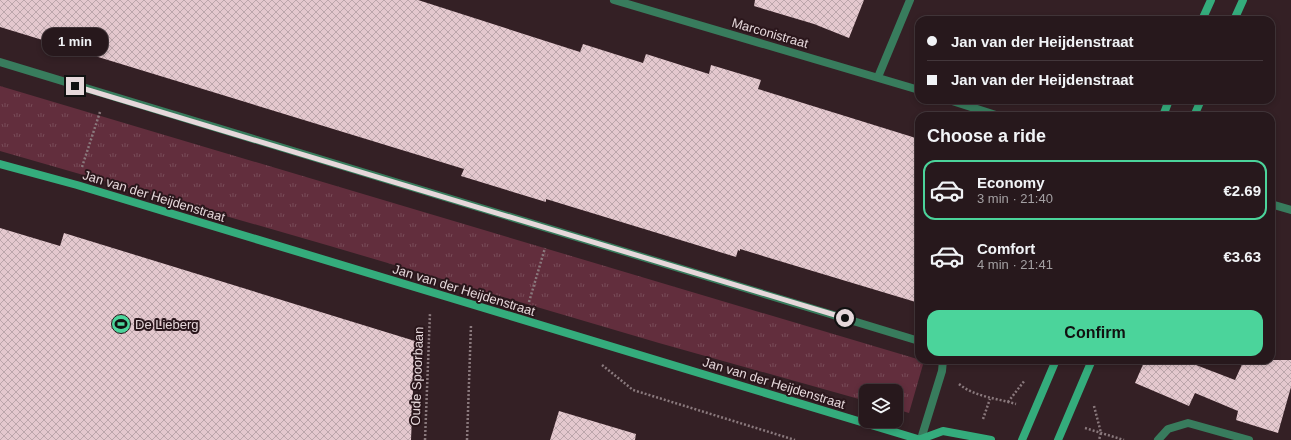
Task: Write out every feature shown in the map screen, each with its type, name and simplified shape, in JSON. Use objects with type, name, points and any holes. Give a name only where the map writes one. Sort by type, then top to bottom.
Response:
[{"type":"main road","points":[[1204,16],[1211,0]]},
{"type":"main road","points":[[1236,16],[1243,0]]},
{"type":"main road","name":"Jan van der Heijdenstraat","points":[[0,164],[76,185],[921,440]]},
{"type":"main road","points":[[1022,440],[1054,364]]},
{"type":"main road","points":[[1058,440],[1090,364]]},
{"type":"main road","points":[[921,440],[943,431],[992,440]]},
{"type":"street","name":"Marconistraat","points":[[614,0],[915,89]]},
{"type":"street","points":[[878,77],[910,0]]},
{"type":"street","points":[[0,62],[915,340]]},
{"type":"street","points":[[962,104],[986,112]]},
{"type":"street","points":[[1275,205],[1291,210]]},
{"type":"street","points":[[921,440],[942,371],[943,364]]},
{"type":"street","points":[[1158,440],[1168,429],[1188,423],[1249,440]]},
{"type":"path","points":[[76,185],[106,95]]},
{"type":"path","points":[[523,320],[551,229]]},
{"type":"path","name":"Oude Spoorbaan","points":[[425,440],[430,312],[437,314]]},
{"type":"path","points":[[464,323],[478,327]]},
{"type":"path","points":[[467,440],[471,325]]},
{"type":"path","points":[[600,364],[633,390],[795,440]]},
{"type":"path","points":[[1008,402],[1026,379]]},
{"type":"green space","points":[[0,86],[915,358],[915,364],[923,364],[909,413],[903,411],[903,384],[859,384],[859,399],[659,343],[0,151]]},
{"type":"building","points":[[0,0],[418,0],[580,52],[583,44],[643,63],[646,54],[709,74],[711,65],[761,80],[758,89],[915,138],[915,302],[740,249],[740,251],[738,250],[736,257],[546,199],[546,202],[461,176],[464,169],[0,27]]},
{"type":"building","points":[[755,0],[864,0],[849,38],[814,24],[754,6]]},
{"type":"building","name":"De Lieberg","points":[[0,228],[60,246],[64,233],[415,341],[411,440],[0,440]]},
{"type":"building","points":[[1275,360],[1291,360],[1291,387],[1278,433],[1236,420],[1238,411],[1195,393],[1189,406],[1135,383],[1143,364],[1193,364],[1235,380],[1242,364],[1275,364]]},
{"type":"building","points":[[559,411],[636,434],[635,440],[550,440]]},
{"type":"place","name":"De Lieberg","points":[[121,324]]},
{"type":"route","points":[[75,86],[845,318]]}]
